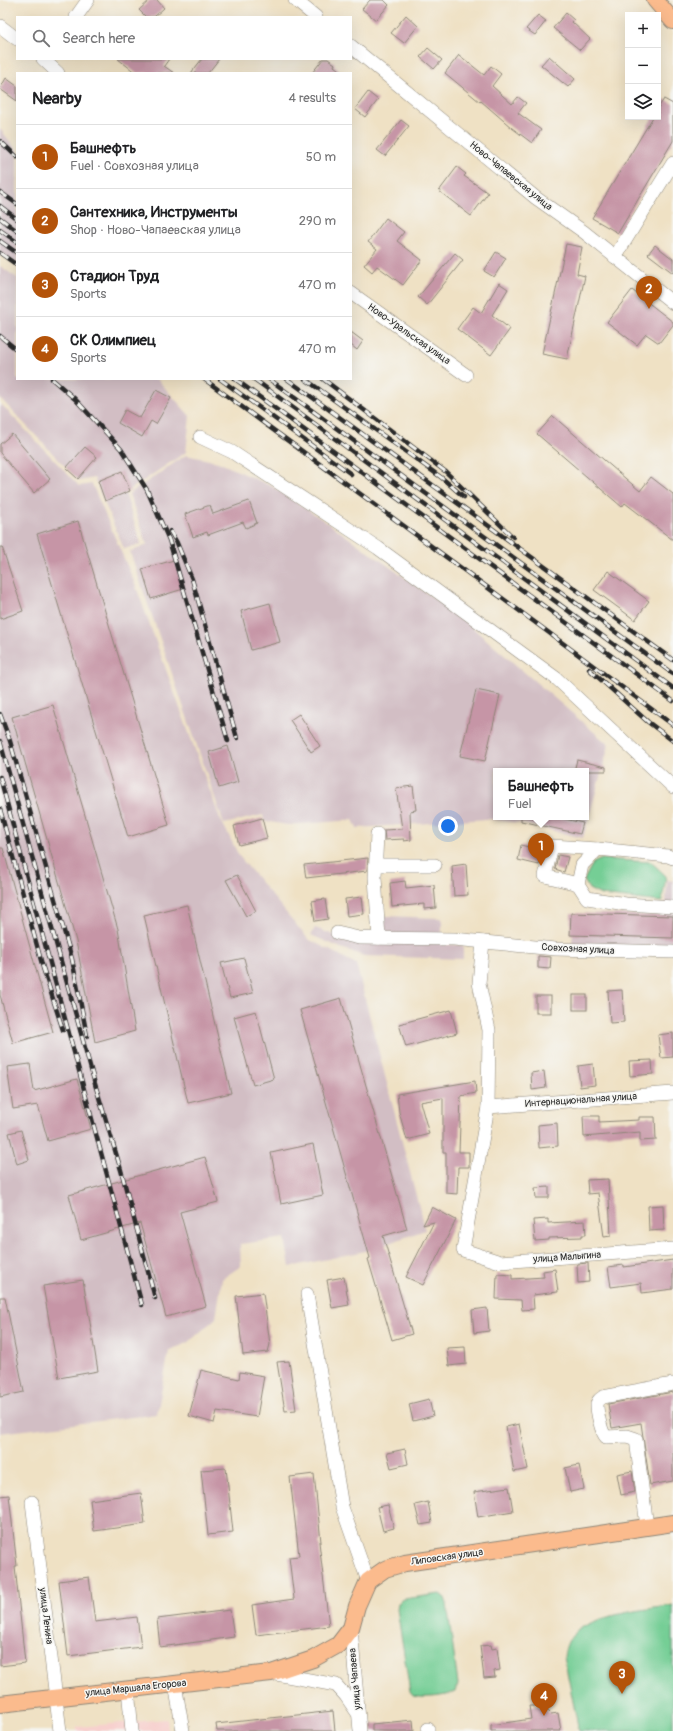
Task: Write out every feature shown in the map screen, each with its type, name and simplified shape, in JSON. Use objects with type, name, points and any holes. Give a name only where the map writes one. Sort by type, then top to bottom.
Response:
[{"type":"main road","points":[[655,0],[673,21]]},
{"type":"main road","name":"Липовская улица","points":[[368,1581],[385,1570],[405,1563],[673,1523]]},
{"type":"main road","points":[[271,1673],[313,1659],[338,1645],[351,1628],[356,1606],[368,1581]]},
{"type":"main road","name":"улица Маршала Егорова","points":[[0,1704],[271,1673]]},
{"type":"street","points":[[77,16],[88,0]]},
{"type":"street","points":[[295,0],[315,16]]},
{"type":"street","points":[[0,26],[16,38]]},
{"type":"street","name":"Ново-Чапаевская улица","points":[[352,47],[536,198],[673,302]]},
{"type":"street","points":[[45,60],[57,72]]},
{"type":"street","points":[[615,257],[673,163]]},
{"type":"street","name":"Ново-Уральская улица","points":[[352,294],[466,375]]},
{"type":"street","points":[[200,437],[232,452],[378,548],[550,675],[673,787]]},
{"type":"street","points":[[377,834],[376,865],[379,938]]},
{"type":"street","points":[[673,858],[668,856],[598,849],[552,846],[545,876],[578,884],[587,898],[626,904],[673,907]]},
{"type":"street","points":[[578,884],[582,865],[598,849]]},
{"type":"street","points":[[376,865],[435,865]]},
{"type":"street","name":"Совхозная улица","points":[[338,933],[360,938],[454,939],[555,949],[673,952]]},
{"type":"street","points":[[483,942],[479,983],[489,1030],[488,1107]]},
{"type":"street","name":"Интернациональная улица","points":[[488,1107],[673,1094]]},
{"type":"street","name":"улица Малыгина","points":[[488,1107],[463,1250],[500,1262],[673,1249]]},
{"type":"street","points":[[307,1294],[342,1507],[368,1581]]},
{"type":"street","points":[[648,1527],[636,1439],[627,1436],[606,1437],[602,1433],[597,1404],[603,1397],[673,1384]]},
{"type":"street","name":"улица Ленина","points":[[32,1502],[60,1731]]},
{"type":"street","name":"улица Чапаева","points":[[351,1628],[360,1731]]},
{"type":"street","points":[[271,1673],[336,1685],[346,1696],[358,1715]]},
{"type":"street","points":[[175,1684],[183,1731]]},
{"type":"street","points":[[128,1689],[132,1731]]},
{"type":"shaded area","points":[[0,129],[16,149],[16,263],[0,253]]},
{"type":"shaded area","points":[[0,266],[16,277],[16,380],[158,380],[190,416],[186,452],[125,493],[141,544],[124,549],[94,478],[79,481],[0,398]]},
{"type":"shaded area","points":[[0,403],[79,486],[92,484],[135,584],[219,816],[239,856],[308,939],[356,964],[425,1230],[370,1250],[290,1267],[285,1238],[240,1244],[241,1266],[222,1279],[216,1318],[189,1342],[169,1351],[157,1414],[0,1433]]},
{"type":"shaded area","points":[[186,455],[218,462],[273,487],[335,528],[460,617],[609,745],[589,817],[589,768],[493,768],[493,820],[357,828],[353,820],[288,825],[264,821],[263,815],[224,824],[130,552],[147,545],[129,494]]},
{"type":"shaded area","points":[[496,820],[588,820],[583,838],[520,823]]},
{"type":"shaded area","points":[[667,880],[673,881],[673,947],[572,944],[574,914],[665,915]]},
{"type":"shaded area","points":[[383,916],[442,918],[442,944],[463,945],[463,959],[364,956],[311,935],[315,928],[345,939],[383,944]]},
{"type":"shaded area","points":[[167,1719],[168,1731],[77,1731],[77,1727]]},
{"type":"green space","points":[[602,859],[651,862],[666,876],[662,902],[601,895],[589,889],[584,880],[593,863]]},
{"type":"green space","points":[[440,1594],[445,1598],[447,1604],[458,1684],[456,1692],[434,1697],[413,1696],[410,1692],[397,1609],[398,1603],[404,1599]]},
{"type":"green space","points":[[673,1605],[673,1731],[579,1731],[564,1657],[571,1637],[581,1628],[593,1622],[620,1614]]},
{"type":"building","points":[[150,0],[157,0],[164,8],[155,16],[145,16],[139,10]]},
{"type":"building","points":[[370,0],[384,0],[389,5],[376,20],[362,9]]},
{"type":"building","points":[[566,13],[574,20],[572,22],[590,39],[580,50],[553,28]]},
{"type":"building","points":[[406,15],[418,26],[404,43],[391,33]]},
{"type":"building","points":[[538,15],[546,21],[535,35],[526,29]]},
{"type":"building","points":[[428,48],[442,60],[434,69],[420,57]]},
{"type":"building","points":[[459,55],[484,75],[491,66],[501,74],[492,86],[512,104],[518,97],[526,103],[518,113],[541,130],[532,143],[445,73]]},
{"type":"building","points":[[549,56],[575,79],[568,87],[541,65]]},
{"type":"building","points":[[119,60],[168,60],[164,66],[173,72],[135,72]]},
{"type":"building","points":[[201,60],[218,60],[209,72],[192,72]]},
{"type":"building","points":[[322,60],[329,60],[342,72],[313,72]]},
{"type":"building","points":[[6,78],[16,85],[16,100],[0,89]]},
{"type":"building","points":[[368,92],[378,100],[365,117],[355,109]]},
{"type":"building","points":[[664,99],[673,104],[673,141],[618,233],[592,218],[651,120],[661,120],[661,104]]},
{"type":"building","points":[[401,120],[409,126],[385,156],[377,150]]},
{"type":"building","points":[[457,167],[466,174],[464,176],[488,193],[471,216],[439,191]]},
{"type":"building","points":[[386,218],[404,232],[397,241],[422,260],[403,285],[377,266],[372,272],[364,265],[377,249],[368,242]]},
{"type":"building","points":[[566,244],[582,247],[577,274],[585,276],[567,359],[542,354]]},
{"type":"building","points":[[655,245],[673,259],[673,273],[648,254]]},
{"type":"building","points":[[496,252],[506,258],[494,277],[484,271]]},
{"type":"building","points":[[455,253],[463,260],[427,305],[418,297]]},
{"type":"building","points":[[499,283],[508,289],[492,315],[510,329],[491,355],[457,329],[473,307],[481,313]]},
{"type":"building","points":[[632,290],[673,322],[673,325],[659,343],[646,334],[637,345],[607,322]]},
{"type":"building","points":[[352,333],[363,341],[357,350],[352,346]]},
{"type":"building","points":[[156,390],[171,398],[156,424],[151,421],[142,437],[118,423],[125,410],[140,418]]},
{"type":"building","points":[[553,416],[640,491],[651,477],[673,494],[673,540],[625,503],[622,507],[537,434]]},
{"type":"building","points":[[12,434],[50,479],[34,493],[0,453],[0,444]]},
{"type":"building","points":[[85,447],[97,457],[78,479],[66,468]]},
{"type":"building","points":[[122,471],[130,491],[105,501],[98,481]]},
{"type":"building","points":[[249,501],[257,523],[246,528],[243,522],[208,535],[207,532],[193,537],[185,514],[210,505],[213,514]]},
{"type":"building","points":[[78,521],[169,825],[128,837],[37,534]]},
{"type":"building","points":[[0,547],[2,547],[23,611],[0,619]]},
{"type":"building","points":[[174,560],[183,589],[151,599],[142,569]]},
{"type":"building","points":[[608,571],[649,601],[635,620],[594,590]]},
{"type":"building","points":[[270,603],[280,642],[251,650],[241,611]]},
{"type":"building","points":[[476,690],[500,695],[485,761],[460,756]]},
{"type":"building","points":[[53,705],[118,929],[135,1031],[95,1042],[76,941],[12,717]]},
{"type":"building","points":[[299,714],[320,746],[311,752],[290,720]]},
{"type":"building","points":[[228,746],[238,782],[219,788],[209,752]]},
{"type":"building","points":[[577,760],[606,767],[606,771],[589,771],[589,768],[575,768]]},
{"type":"building","points":[[413,786],[416,810],[410,811],[411,840],[385,840],[384,830],[402,829],[396,788]]},
{"type":"building","points":[[262,818],[267,838],[239,845],[234,826]]},
{"type":"building","points":[[569,820],[583,823],[580,834],[521,821]]},
{"type":"building","points":[[521,845],[543,851],[539,865],[518,860]]},
{"type":"building","points":[[0,848],[3,848],[53,1032],[13,1043],[0,995]]},
{"type":"building","points":[[558,855],[568,857],[564,872],[555,869]]},
{"type":"building","points":[[368,858],[367,871],[306,878],[304,865]]},
{"type":"building","points":[[466,864],[468,895],[454,896],[452,866]]},
{"type":"building","points":[[237,875],[256,911],[246,916],[226,880]]},
{"type":"building","points":[[405,881],[406,888],[434,885],[436,908],[424,909],[424,904],[392,907],[390,883]]},
{"type":"building","points":[[362,897],[364,914],[347,916],[345,899]]},
{"type":"building","points":[[325,899],[328,919],[315,921],[312,901]]},
{"type":"building","points":[[187,905],[231,1093],[188,1103],[144,915]]},
{"type":"building","points":[[571,913],[673,916],[673,938],[570,935]]},
{"type":"building","points":[[538,956],[551,957],[550,969],[538,968]]},
{"type":"building","points":[[244,958],[253,993],[230,998],[221,963]]},
{"type":"building","points":[[622,990],[624,1022],[610,1023],[608,991]]},
{"type":"building","points":[[573,995],[587,995],[587,1010],[573,1010]]},
{"type":"building","points":[[536,996],[551,996],[551,1013],[536,1013]]},
{"type":"building","points":[[341,998],[407,1229],[383,1236],[412,1334],[392,1340],[368,1259],[370,1258],[300,1010]]},
{"type":"building","points":[[451,1010],[457,1033],[406,1047],[399,1024]]},
{"type":"building","points":[[256,1011],[274,1079],[253,1085],[234,1017]]},
{"type":"building","points":[[673,1033],[673,1057],[661,1058],[658,1035]]},
{"type":"building","points":[[652,1060],[653,1074],[630,1076],[629,1061]]},
{"type":"building","points":[[30,1064],[34,1091],[77,1079],[91,1129],[48,1141],[38,1105],[13,1109],[7,1067]]},
{"type":"building","points":[[593,1064],[595,1085],[580,1087],[578,1066]]},
{"type":"building","points":[[544,1071],[546,1088],[532,1090],[531,1073]]},
{"type":"building","points":[[475,1081],[476,1093],[461,1096],[459,1152],[469,1152],[469,1167],[458,1167],[457,1194],[446,1193],[446,1152],[443,1152],[443,1098],[420,1102],[429,1134],[407,1140],[399,1112],[397,1094]]},
{"type":"building","points":[[583,1116],[599,1116],[599,1122],[639,1120],[639,1117],[655,1117],[656,1140],[640,1141],[640,1132],[584,1137]]},
{"type":"building","points":[[557,1123],[558,1146],[539,1148],[538,1125]]},
{"type":"building","points":[[21,1130],[29,1160],[17,1164],[9,1133]]},
{"type":"building","points":[[313,1144],[323,1195],[281,1204],[271,1153]]},
{"type":"building","points":[[205,1157],[218,1202],[180,1212],[206,1306],[166,1317],[140,1223],[81,1240],[69,1195]]},
{"type":"building","points":[[608,1179],[611,1236],[604,1237],[598,1193],[588,1194],[587,1180]]},
{"type":"building","points":[[549,1187],[549,1198],[536,1198],[535,1188]]},
{"type":"building","points":[[663,1205],[664,1230],[649,1231],[648,1206]]},
{"type":"building","points":[[432,1207],[456,1220],[423,1285],[406,1277],[434,1222],[423,1225]]},
{"type":"building","points":[[548,1219],[548,1223],[585,1221],[586,1235],[582,1235],[582,1237],[549,1238],[549,1240],[535,1241],[533,1220]]},
{"type":"building","points":[[673,1260],[673,1289],[642,1293],[641,1283],[611,1287],[608,1267],[624,1265],[624,1267]]},
{"type":"building","points":[[588,1263],[589,1282],[578,1283],[577,1264]]},
{"type":"building","points":[[555,1269],[558,1292],[533,1295],[534,1309],[522,1310],[521,1300],[496,1299],[497,1274],[512,1275],[512,1279],[544,1277],[543,1271]]},
{"type":"building","points":[[344,1277],[349,1305],[332,1308],[327,1280]]},
{"type":"building","points":[[83,1280],[98,1371],[59,1378],[43,1286]]},
{"type":"building","points":[[263,1293],[270,1344],[268,1352],[243,1355],[236,1296]]},
{"type":"building","points":[[0,1297],[5,1297],[24,1392],[0,1397]]},
{"type":"building","points":[[487,1308],[489,1331],[474,1333],[472,1310]]},
{"type":"building","points":[[465,1347],[466,1364],[449,1366],[447,1348]]},
{"type":"building","points":[[289,1361],[296,1410],[285,1411],[277,1362]]},
{"type":"building","points":[[201,1370],[239,1379],[240,1372],[264,1376],[257,1417],[217,1411],[214,1423],[189,1416]]},
{"type":"building","points":[[673,1392],[673,1481],[650,1485],[641,1423],[612,1428],[608,1404]]},
{"type":"building","points":[[429,1399],[433,1416],[413,1421],[409,1404]]},
{"type":"building","points":[[519,1424],[528,1469],[514,1472],[506,1427]]},
{"type":"building","points":[[405,1449],[408,1464],[391,1468],[387,1453]]},
{"type":"building","points":[[579,1465],[584,1489],[570,1492],[565,1468]]},
{"type":"building","points":[[226,1468],[233,1532],[208,1535],[201,1470]]},
{"type":"building","points":[[632,1471],[635,1492],[621,1495],[617,1474]]},
{"type":"building","points":[[314,1474],[321,1542],[319,1542],[329,1626],[256,1635],[252,1605],[294,1599],[289,1557],[299,1556],[290,1477]]},
{"type":"building","points":[[509,1487],[513,1511],[478,1517],[474,1492]]},
{"type":"building","points":[[141,1493],[145,1524],[94,1531],[90,1500]]},
{"type":"building","points":[[9,1495],[17,1566],[15,1566],[25,1663],[0,1666],[0,1496]]},
{"type":"building","points":[[428,1502],[432,1523],[420,1525],[415,1505]]},
{"type":"building","points":[[388,1505],[394,1528],[383,1531],[377,1507]]},
{"type":"building","points":[[89,1577],[95,1622],[137,1617],[141,1647],[68,1656],[59,1581]]},
{"type":"building","points":[[230,1610],[234,1637],[160,1647],[157,1619]]},
{"type":"building","points":[[491,1645],[492,1649],[497,1648],[500,1670],[494,1671],[495,1677],[484,1678],[480,1646]]},
{"type":"building","points":[[529,1706],[543,1706],[551,1714],[558,1713],[561,1731],[491,1731],[491,1725],[531,1719]]},
{"type":"building","points":[[333,1711],[335,1731],[217,1731],[216,1724]]},
{"type":"building","points":[[413,1720],[414,1731],[372,1731],[372,1724]]},
{"type":"railway","points":[[0,141],[16,156]]},
{"type":"railway","points":[[0,192],[16,203]]},
{"type":"railway","points":[[0,206],[16,218]]},
{"type":"railway","points":[[0,218],[16,230]]},
{"type":"railway","points":[[0,230],[16,241]]},
{"type":"railway","points":[[0,241],[16,252]]},
{"type":"railway","points":[[0,253],[16,264]]},
{"type":"railway","points":[[0,336],[16,349]]},
{"type":"railway","points":[[53,380],[75,399],[121,449],[147,490],[169,540],[228,741]]},
{"type":"railway","points":[[205,380],[673,725]]},
{"type":"railway","points":[[221,380],[351,474]]},
{"type":"railway","points":[[236,380],[673,701]]},
{"type":"railway","points":[[255,380],[673,688]]},
{"type":"railway","points":[[270,380],[673,674]]},
{"type":"railway","points":[[288,380],[673,660]]},
{"type":"railway","points":[[306,380],[442,478],[464,497]]},
{"type":"railway","points":[[324,380],[446,472],[513,537]]},
{"type":"railway","points":[[170,531],[177,543],[192,579],[237,738]]},
{"type":"railway","points":[[589,669],[648,722],[673,741]]},
{"type":"railway","points":[[0,714],[10,741],[72,959],[87,1036]]},
{"type":"railway","points":[[0,741],[95,1084],[121,1170],[155,1298]]},
{"type":"railway","points":[[0,777],[142,1305]]},
{"type":"railway","points":[[0,809],[43,968],[63,1030]]},
{"type":"place","name":"Сантехника, Инструменты","points":[[649,309]]},
{"type":"place","name":"Башнефть","points":[[541,866]]},
{"type":"place","name":"Стадион Труд","points":[[622,1694]]},
{"type":"place","name":"СК Олимпиец","points":[[544,1716]]}]
